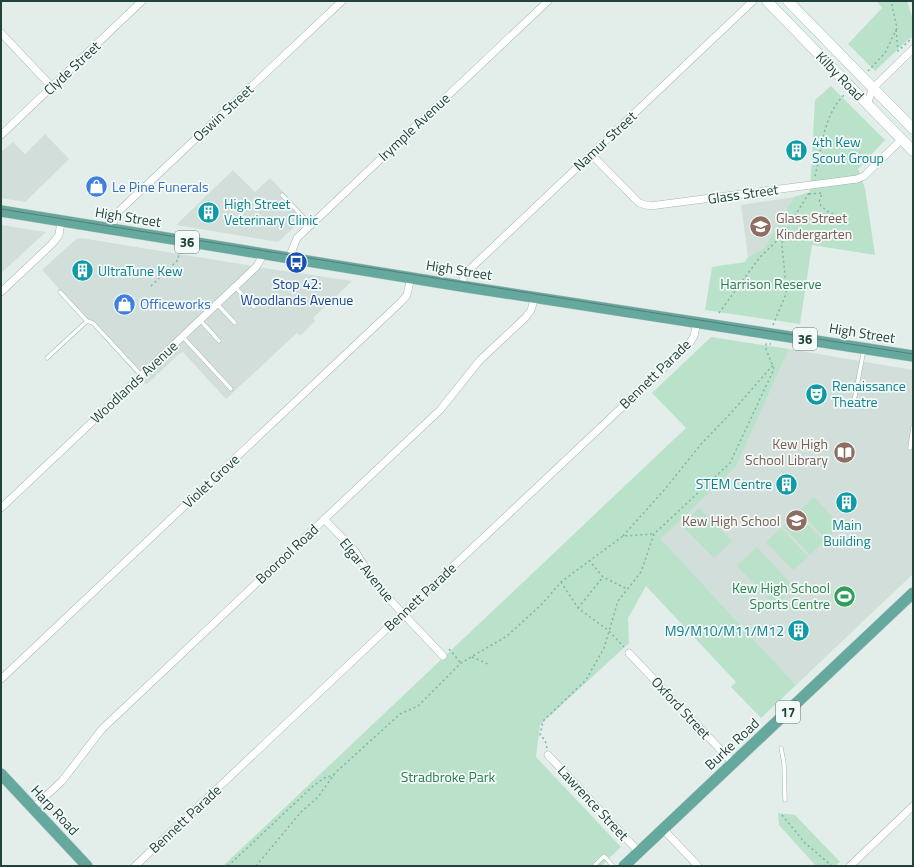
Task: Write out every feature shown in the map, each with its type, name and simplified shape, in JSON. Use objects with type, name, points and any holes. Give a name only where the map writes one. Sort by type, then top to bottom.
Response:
[{"type":"main road","name":"High Street","points":[[1,211],[461,286],[913,356]]},
{"type":"main road","name":"Burke Road","points":[[624,866],[913,593]]},
{"type":"main road","name":"Harp Road","points":[[1,774],[87,866]]},
{"type":"street","name":"Clyde Street","points":[[1,134],[142,1]]},
{"type":"street","name":"Oswin Street","points":[[110,229],[119,211],[342,1]]},
{"type":"street","name":"Irymple Avenue","points":[[289,258],[297,238],[548,1]]},
{"type":"street","name":"Namur Street","points":[[461,286],[464,276],[470,269],[753,1]]},
{"type":"street","name":"Kilby Road","points":[[767,1],[913,151]]},
{"type":"street","name":"Kilby Road","points":[[788,1],[913,129]]},
{"type":"street","points":[[1,34],[52,87]]},
{"type":"street","points":[[867,104],[873,88],[913,49]]},
{"type":"street","name":"Glass Street","points":[[591,154],[639,203],[645,206],[862,177],[902,139]]},
{"type":"street","points":[[1,292],[52,244],[59,235],[61,221]]},
{"type":"street","name":"Woodlands Avenue","points":[[1,508],[256,267],[264,254]]},
{"type":"street","name":"Violet Grove","points":[[1,679],[401,302],[408,295],[411,277]]},
{"type":"street","name":"Boorool Road","points":[[33,808],[62,781],[102,729],[440,410],[480,360],[526,317],[531,310],[535,297]]},
{"type":"street","name":"Bennett Parade","points":[[135,866],[689,344],[694,336],[697,322]]},
{"type":"street","name":"Elgar Avenue","points":[[324,519],[355,551],[377,586],[443,656]]},
{"type":"street","name":"Oxford Street","points":[[629,653],[733,763]]},
{"type":"street","name":"Lawrence Street","points":[[548,755],[639,852]]},
{"type":"street","points":[[850,866],[913,806]]},
{"type":"street","points":[[663,829],[698,866]]},
{"type":"lane","points":[[282,195],[311,225]]},
{"type":"lane","points":[[235,287],[254,307]]},
{"type":"lane","points":[[60,292],[87,321],[93,323],[141,375]]},
{"type":"lane","points":[[216,304],[235,323]]},
{"type":"lane","points":[[200,320],[219,341]]},
{"type":"lane","points":[[47,358],[87,321]]},
{"type":"lane","points":[[182,336],[231,390]]},
{"type":"lane","points":[[864,348],[854,401],[872,405]]},
{"type":"lane","points":[[910,448],[913,427]]},
{"type":"lane","points":[[781,748],[784,763],[785,800]]},
{"type":"lane","points":[[594,866],[604,856],[614,866]]},
{"type":"path","points":[[891,1],[897,28],[898,51],[913,37]]},
{"type":"path","points":[[862,77],[885,53],[897,28]]},
{"type":"path","points":[[720,313],[760,257],[783,235],[809,194],[813,184],[825,126],[838,100],[851,88]]},
{"type":"path","points":[[809,194],[822,193],[819,202],[821,206],[831,214],[836,212]]},
{"type":"path","points":[[548,755],[545,740],[540,735],[543,721],[586,680],[604,648],[618,601],[641,572],[654,534],[730,463],[774,369],[766,349],[766,344],[770,345],[773,321],[786,294],[782,246],[783,235]]},
{"type":"path","points":[[151,286],[178,260],[179,252]]},
{"type":"path","points":[[256,866],[301,812],[318,797],[334,775],[400,714],[418,706],[461,663],[507,636],[542,604],[561,582],[623,536],[665,489],[702,443],[731,414],[773,365]]},
{"type":"path","points":[[623,536],[654,534]]},
{"type":"path","points":[[589,560],[603,577],[627,589]]},
{"type":"path","points":[[578,608],[603,577]]},
{"type":"path","points":[[561,582],[578,608],[609,631],[629,653]]},
{"type":"path","points":[[449,649],[461,663]]},
{"type":"path","points":[[472,657],[490,665]]},
{"type":"path","points":[[228,866],[312,787],[324,778],[334,775]]},
{"type":"path","points":[[782,815],[806,843],[832,866]]},
{"type":"shaded area","points":[[45,134],[69,159],[25,202],[1,198],[1,152],[13,142],[25,154]]},
{"type":"shaded area","points":[[233,170],[255,192],[270,178],[306,216],[278,242],[176,225]]},
{"type":"shaded area","name":"Glass Street Kindergarten","points":[[794,197],[764,248],[748,257],[741,205]]},
{"type":"shaded area","points":[[1,225],[46,232],[1,273]]},
{"type":"shaded area","points":[[81,238],[352,281],[313,318],[315,321],[300,336],[297,333],[226,399],[183,352],[146,385],[42,270],[75,240]]},
{"type":"shaded area","name":"Kew High School","points":[[789,349],[913,370],[913,574],[796,685],[661,539],[736,467]]},
{"type":"green space","points":[[877,1],[907,1],[913,20],[913,35],[875,71],[848,44],[882,8]]},
{"type":"green space","name":"Harrison Reserve","points":[[831,86],[885,140],[858,169],[865,188],[875,255],[812,245],[800,324],[705,310],[712,267],[745,262],[748,257],[764,248],[794,197],[810,192],[815,100]]},
{"type":"green space","name":"Stradbroke Park","points":[[711,337],[789,349],[736,467],[661,539],[796,685],[761,718],[731,687],[736,682],[646,586],[628,618],[629,643],[540,725],[536,757],[621,847],[601,866],[223,866],[686,428],[652,393]]},
{"type":"green space","points":[[814,497],[841,526],[826,539],[799,511]]},
{"type":"green space","points":[[699,508],[732,541],[714,558],[682,526]]},
{"type":"green space","points":[[797,513],[824,541],[810,555],[783,526]]},
{"type":"green space","points":[[781,528],[808,557],[793,570],[766,542]]},
{"type":"green space","points":[[757,547],[794,587],[775,605],[737,566]]},
{"type":"green space","points":[[778,813],[795,815],[840,862],[835,866],[816,866],[779,825]]},
{"type":"tram line","points":[[1,209],[913,354]]},
{"type":"place","name":"4th Kew Scout Group","points":[[797,150]]},
{"type":"place","name":"Le Pine Funerals","points":[[97,187]]},
{"type":"place","name":"High Street Veterinary Clinic","points":[[209,212]]},
{"type":"place","name":"Glass Street Kindergarten","points":[[760,226]]},
{"type":"place","name":"Stop 42: Woodlands Avenue","points":[[297,262]]},
{"type":"place","name":"UltraTune Kew","points":[[82,271]]},
{"type":"place","name":"Officeworks","points":[[124,304]]},
{"type":"place","name":"Renaissance Theatre","points":[[816,394]]},
{"type":"place","name":"Kew High School Library","points":[[844,452]]},
{"type":"place","name":"STEM Centre","points":[[787,484]]},
{"type":"place","name":"Main Building","points":[[847,503]]},
{"type":"place","name":"Kew High School","points":[[796,521]]},
{"type":"place","name":"Kew High School Sports Centre","points":[[845,596]]},
{"type":"place","name":"M9/M10/M11/M12","points":[[799,631]]}]
